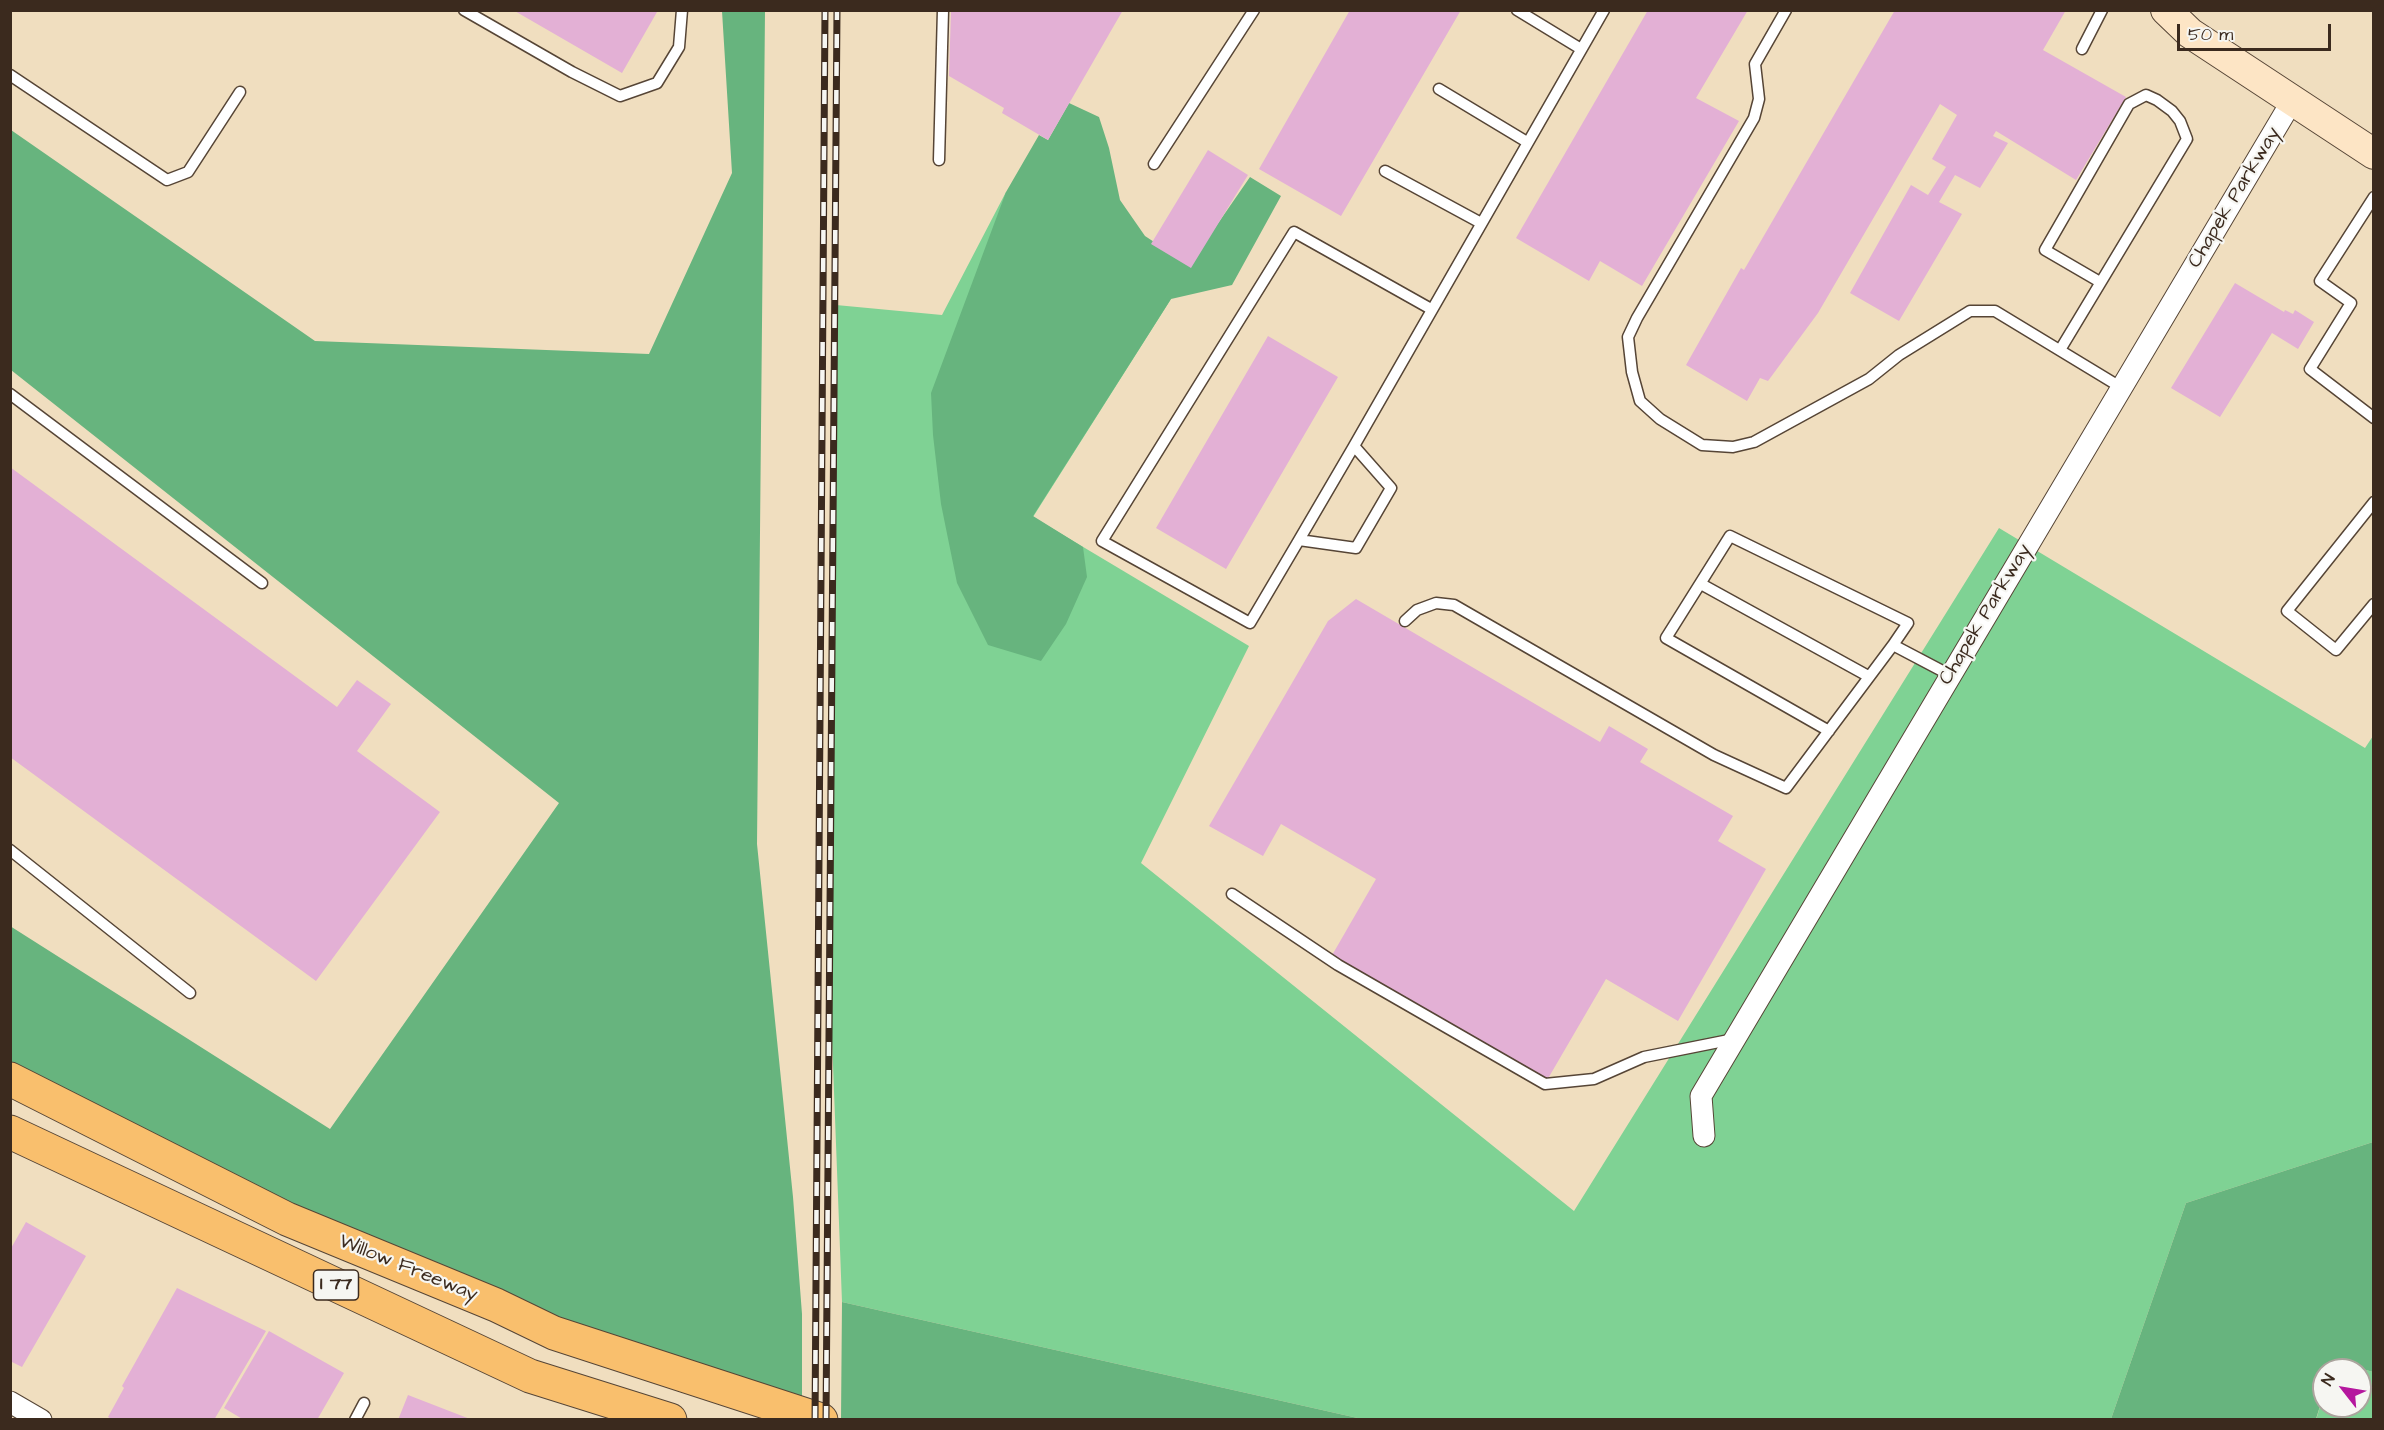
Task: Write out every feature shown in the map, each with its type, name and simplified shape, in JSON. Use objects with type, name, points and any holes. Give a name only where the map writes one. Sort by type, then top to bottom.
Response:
[{"type":"highway","points":[[10,1062],[83,1117]]},
{"type":"highway","name":"Willow Freeway","points":[[10,1079],[287,1220],[496,1305],[554,1333],[821,1419]]},
{"type":"highway","name":"I 77","points":[[18,1138],[530,1376],[670,1419]]},
{"type":"main road","points":[[2166,10],[2190,33],[2373,154]]},
{"type":"street","name":"Chapek Parkway","points":[[1704,1136],[1701,1096],[2292,101]]},
{"type":"street","points":[[10,1402],[41,1419]]},
{"type":"lane","points":[[464,10],[572,72],[620,96],[657,83],[679,47],[682,10]]},
{"type":"lane","points":[[939,160],[942,10]]},
{"type":"lane","points":[[1154,164],[1254,10]]},
{"type":"lane","points":[[1517,10],[1581,50]]},
{"type":"lane","points":[[1431,309],[1293,232],[1102,541],[1250,623],[1604,10]]},
{"type":"lane","points":[[1786,10],[1755,64],[1759,99],[1754,118],[1636,318],[1628,337],[1632,372],[1640,401],[1660,419],[1702,445],[1733,447],[1754,442],[1869,379],[1899,355],[1970,311],[1995,311],[2122,388]]},
{"type":"lane","points":[[2082,49],[2102,10]]},
{"type":"lane","points":[[10,75],[167,180],[188,172],[240,92]]},
{"type":"lane","points":[[1440,89],[1527,142]]},
{"type":"lane","points":[[2060,350],[2187,139],[2180,121],[2172,111],[2146,95],[2129,104],[2045,250],[2100,282]]},
{"type":"lane","points":[[1385,171],[1481,223]]},
{"type":"lane","points":[[2373,197],[2320,281],[2351,303],[2310,369],[2373,418]]},
{"type":"lane","points":[[10,394],[262,583]]},
{"type":"lane","points":[[1299,540],[1356,548],[1391,488],[1354,446]]},
{"type":"lane","points":[[2373,502],[2287,611],[2336,650],[2373,604]]},
{"type":"lane","points":[[1406,621],[1417,610],[1436,603],[1454,605],[1714,755],[1786,788],[1829,731],[1869,676],[1893,645],[1908,623],[1730,536],[1666,638],[1829,731]]},
{"type":"lane","points":[[1701,584],[1869,676]]},
{"type":"lane","points":[[1893,645],[1950,675]]},
{"type":"lane","points":[[10,850],[190,993]]},
{"type":"lane","points":[[1232,894],[1338,964],[1545,1084],[1594,1079],[1644,1057],[1735,1038]]},
{"type":"lane","points":[[355,1419],[363,1403]]},
{"type":"green space","points":[[722,11],[765,11],[757,844],[793,1197],[802,1314],[802,1413],[554,1333],[83,1117],[11,1062],[10,926],[330,1129],[559,803],[11,370],[11,130],[315,341],[649,354],[732,173]]},
{"type":"green space","points":[[1069,103],[1099,117],[1109,148],[1120,200],[1145,236],[1183,261],[1212,232],[1250,177],[1281,196],[1232,285],[1171,299],[1033,516],[1083,547],[1087,577],[1066,624],[1041,661],[988,645],[957,583],[941,504],[931,393],[1006,192],[1039,135],[1048,140]]},
{"type":"green space","points":[[1006,192],[1171,299],[1033,517],[1249,646],[1141,863],[1574,1211],[1999,528],[2365,748],[2373,736],[2373,1142],[2186,1203],[2111,1419],[1362,1419],[842,1302],[831,1012],[836,305],[942,315]]},
{"type":"green space","points":[[2373,1142],[2373,1372],[2372,1358],[2312,1358],[2312,1418],[2316,1419],[2111,1419],[2186,1203]]},
{"type":"green space","points":[[842,1302],[1362,1419],[841,1419]]},
{"type":"green space","points":[[2373,1372],[2373,1419],[2316,1420],[2317,1418],[2372,1418]]},
{"type":"building","points":[[513,10],[654,10],[657,12],[622,73]]},
{"type":"building","points":[[951,10],[1123,10],[1048,140],[1002,113],[1004,108],[949,76]]},
{"type":"building","points":[[1350,10],[1461,10],[1341,216],[1259,169]]},
{"type":"building","points":[[1648,10],[1748,10],[1696,98],[1739,121],[1642,286],[1600,261],[1589,281],[1516,238]]},
{"type":"building","points":[[1895,10],[2066,10],[2043,50],[2126,97],[2076,180],[1996,131],[1993,136],[2008,143],[1980,188],[1955,175],[1939,202],[1962,214],[1899,321],[1850,293],[1911,185],[1928,195],[1946,167],[1932,159],[1957,115],[1940,104],[1818,313],[1768,381],[1760,378],[1747,401],[1686,365],[1741,268],[1744,270]]},
{"type":"building","points":[[1208,150],[1248,175],[1191,268],[1151,244]]},
{"type":"building","points":[[2235,283],[2284,312],[2285,310],[2293,314],[2295,310],[2314,322],[2298,349],[2272,333],[2220,417],[2171,388]]},
{"type":"building","points":[[1268,336],[1338,377],[1226,569],[1156,528]]},
{"type":"building","points":[[10,467],[337,707],[357,680],[391,704],[357,751],[440,812],[316,981],[10,757]]},
{"type":"building","points":[[1356,599],[1600,742],[1609,726],[1648,749],[1640,762],[1733,816],[1718,841],[1766,869],[1678,1021],[1606,979],[1546,1082],[1331,957],[1376,879],[1281,824],[1263,856],[1209,826],[1328,621]]},
{"type":"building","points":[[26,1222],[86,1256],[22,1367],[10,1361],[10,1250]]},
{"type":"building","points":[[177,1288],[266,1331],[214,1420],[113,1420],[108,1417],[124,1388],[122,1386]]},
{"type":"building","points":[[269,1331],[344,1373],[317,1420],[244,1420],[224,1408]]},
{"type":"building","points":[[408,1395],[470,1419],[470,1420],[398,1420]]},
{"type":"railway","points":[[815,1420],[825,10]]},
{"type":"railway","points":[[826,1420],[837,10]]}]
